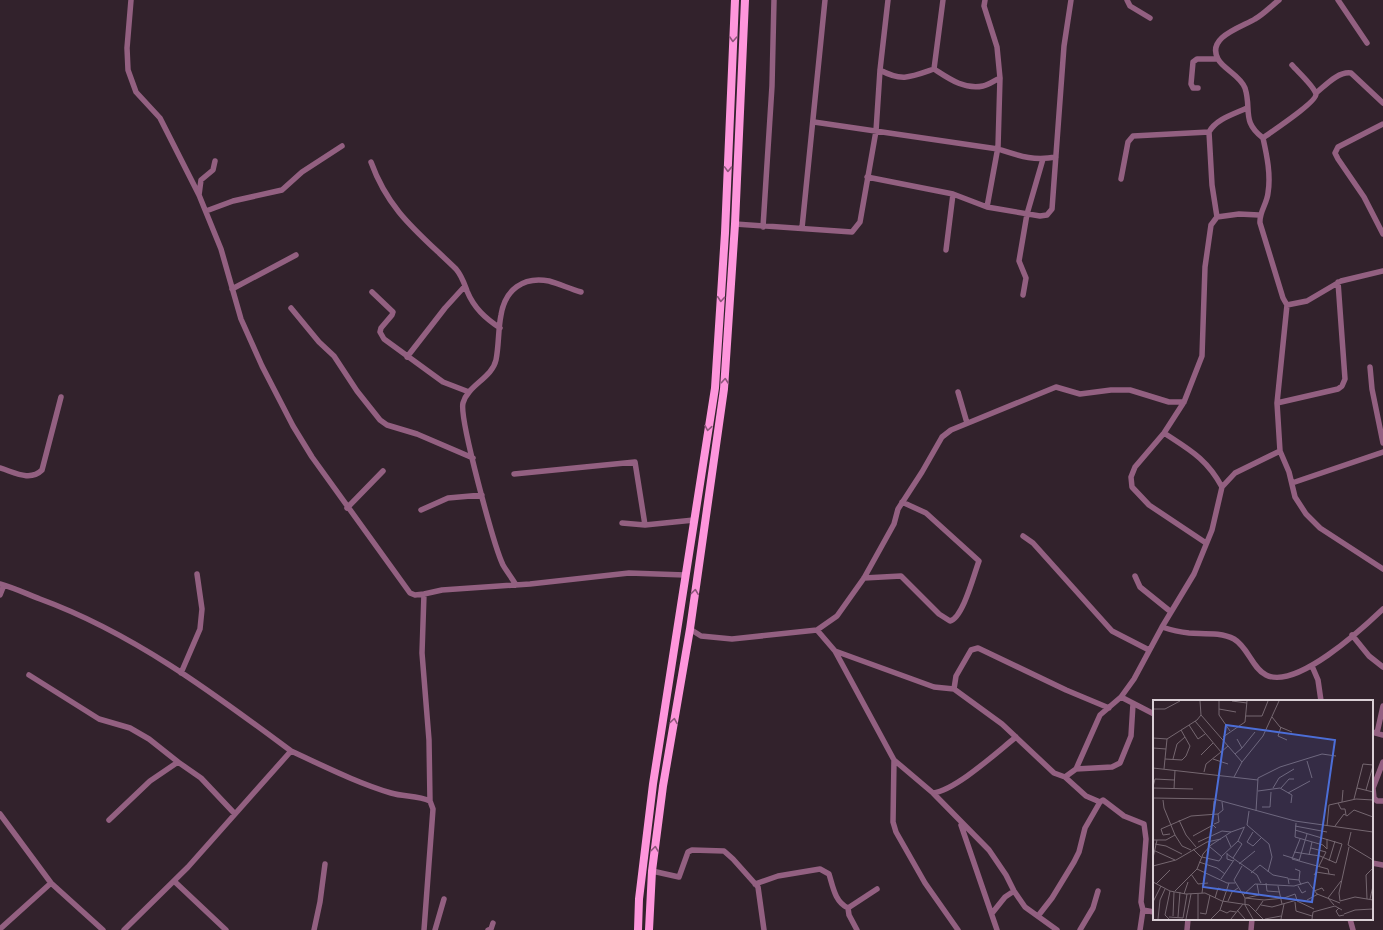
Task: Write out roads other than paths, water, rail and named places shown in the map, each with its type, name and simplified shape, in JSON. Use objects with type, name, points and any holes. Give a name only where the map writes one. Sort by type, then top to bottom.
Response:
[{"type":"main road","points":[[638,930],[640,889],[653,784],[716,373],[725,233],[735,0]]},
{"type":"main road","points":[[649,930],[652,871],[663,786],[690,629],[724,389],[735,224],[745,0]]},
{"type":"main road","points":[[731,86],[741,87]]},
{"type":"main road","points":[[640,889],[651,890]]},
{"type":"street","points":[[131,0],[127,48],[128,70],[136,92],[160,118],[199,195],[221,249],[241,319],[293,426],[347,508],[410,592],[415,595],[442,590],[516,585],[629,573],[685,575]]},
{"type":"street","points":[[763,227],[772,86],[774,0]]},
{"type":"street","points":[[802,228],[826,0]]},
{"type":"street","points":[[735,224],[852,232],[860,222],[876,131],[880,70],[888,0]]},
{"type":"street","points":[[934,69],[943,0]]},
{"type":"street","points":[[984,0],[984,6],[997,47],[1000,78],[998,149],[987,207]]},
{"type":"street","points":[[867,177],[953,194],[987,207],[1028,214],[1047,215],[1052,209],[1064,46],[1071,0]]},
{"type":"street","points":[[1127,0],[1130,6],[1150,18]]},
{"type":"street","points":[[1218,59],[1219,41],[1225,35],[1256,18],[1279,0]]},
{"type":"street","points":[[1338,0],[1367,43]]},
{"type":"street","points":[[1198,88],[1193,88],[1191,84],[1193,62],[1197,59],[1218,59],[1241,82],[1244,88],[1247,108],[1253,129],[1263,138],[1269,167],[1268,192],[1266,204],[1259,216],[1264,241],[1283,298],[1287,305],[1277,403],[1280,451],[1292,483],[1295,497],[1306,514],[1320,528],[1383,570]]},
{"type":"street","points":[[1292,65],[1316,93]]},
{"type":"street","points":[[880,70],[892,76],[905,79],[934,69]]},
{"type":"street","points":[[934,69],[955,83],[971,87],[983,86],[1000,78]]},
{"type":"street","points":[[1263,138],[1309,105],[1316,93],[1345,72],[1350,72],[1383,103]]},
{"type":"street","points":[[1217,217],[1212,186],[1209,132],[1224,119],[1247,108]]},
{"type":"street","points":[[814,122],[998,149],[1027,158],[1043,159],[1056,157]]},
{"type":"street","points":[[1383,124],[1338,147],[1336,153],[1338,159],[1364,197],[1383,234]]},
{"type":"street","points":[[1121,179],[1128,142],[1133,136],[1209,132]]},
{"type":"street","points":[[206,211],[233,201],[282,190],[302,172],[342,146]]},
{"type":"street","points":[[1023,296],[1026,278],[1019,261],[1028,214],[1043,159]]},
{"type":"street","points":[[199,195],[201,180],[213,170],[215,161]]},
{"type":"street","points":[[371,162],[384,192],[403,219],[456,269],[461,275],[476,308],[484,317],[500,328]]},
{"type":"street","points":[[946,250],[953,194]]},
{"type":"street","points":[[1206,543],[1149,505],[1132,487],[1131,477],[1135,467],[1164,434],[1184,402],[1202,356],[1205,267],[1211,225],[1217,217],[1238,214],[1259,216]]},
{"type":"street","points":[[232,289],[296,255]]},
{"type":"street","points":[[1287,305],[1307,301],[1338,282],[1383,271]]},
{"type":"street","points":[[516,585],[503,564],[491,530],[462,413],[463,402],[469,392],[485,378],[495,362],[504,301],[508,294],[520,284],[536,281],[548,281],[581,292]]},
{"type":"street","points":[[1277,403],[1338,389],[1342,386],[1345,379],[1338,282]]},
{"type":"street","points":[[407,357],[445,308],[465,286]]},
{"type":"street","points":[[372,292],[393,312],[381,328],[380,332],[384,339],[443,382],[469,392]]},
{"type":"street","points":[[291,308],[319,342],[334,356],[357,391],[380,420],[387,426],[417,434],[473,458]]},
{"type":"street","points":[[1370,367],[1372,389],[1383,443]]},
{"type":"street","points":[[690,629],[701,636],[732,639],[817,630],[837,616],[864,578],[894,524],[898,509],[902,502],[942,437],[951,430],[1056,388],[1080,394],[1111,390],[1130,390],[1169,402],[1184,402]]},
{"type":"street","points":[[958,392],[967,423]]},
{"type":"street","points":[[0,468],[29,477],[37,476],[42,470],[61,397]]},
{"type":"street","points":[[1164,434],[1204,460],[1214,472],[1222,487]]},
{"type":"street","points":[[1065,777],[1076,769],[1094,724],[1100,715],[1121,697],[1134,679],[1162,627],[1194,574],[1212,530],[1222,487],[1235,473],[1280,451]]},
{"type":"street","points":[[1292,483],[1383,452]]},
{"type":"street","points":[[514,474],[635,462],[645,525]]},
{"type":"street","points":[[347,508],[383,471]]},
{"type":"street","points":[[421,510],[448,498],[482,495]]},
{"type":"street","points":[[864,578],[901,576],[939,614],[950,621],[957,616],[967,596],[979,561],[926,513],[902,502]]},
{"type":"street","points":[[622,523],[645,525],[694,520]]},
{"type":"street","points":[[1024,536],[1033,543],[1112,630],[1149,650]]},
{"type":"street","points":[[181,673],[200,629],[202,609],[197,574]]},
{"type":"street","points":[[1135,576],[1140,588],[1171,612]]},
{"type":"street","points":[[0,595],[2,585],[96,622],[123,636],[181,673],[292,751],[342,775],[385,791],[430,802]]},
{"type":"street","points":[[424,594],[422,653],[429,740],[430,802],[433,809],[424,930]]},
{"type":"street","points":[[1162,627],[1181,632],[1224,636],[1234,639],[1266,675],[1278,678],[1290,676],[1312,666],[1383,609]]},
{"type":"street","points":[[817,630],[835,651],[894,760],[933,793],[989,850],[1025,907],[1057,930]]},
{"type":"street","points":[[1352,635],[1369,656],[1383,667]]},
{"type":"street","points":[[954,689],[956,676],[972,650],[978,648],[1066,690],[1109,708]]},
{"type":"street","points":[[835,651],[934,687],[954,689],[997,720],[1054,773],[1065,777],[1086,796],[1100,802],[1106,802],[1124,816],[1144,824],[1146,839],[1141,902],[1143,910],[1140,930]]},
{"type":"street","points":[[1312,666],[1318,680],[1320,700]]},
{"type":"street","points":[[29,675],[99,719],[130,728],[149,739],[201,778],[234,813]]},
{"type":"street","points":[[1121,697],[1153,714]]},
{"type":"street","points":[[1076,769],[1112,767],[1120,763],[1131,736],[1133,704]]},
{"type":"street","points":[[1383,706],[1374,732],[1383,735]]},
{"type":"street","points":[[933,793],[942,792],[956,784],[1016,737]]},
{"type":"street","points":[[124,930],[174,881],[234,813],[292,751]]},
{"type":"street","points":[[894,760],[893,822],[896,832],[925,883],[956,929]]},
{"type":"street","points":[[109,820],[150,781],[178,762]]},
{"type":"street","points":[[1383,762],[1373,788],[1374,798],[1377,802],[1383,801]]},
{"type":"street","points":[[1038,916],[1052,898],[1074,862],[1079,852],[1085,828],[1100,802]]},
{"type":"street","points":[[0,814],[51,883],[103,930]]},
{"type":"street","points":[[961,823],[973,863],[992,912],[992,918],[997,930]]},
{"type":"street","points":[[652,871],[679,877],[688,852],[692,850],[724,851],[733,858],[758,887],[764,930]]},
{"type":"street","points":[[1373,862],[1383,865]]},
{"type":"street","points":[[314,930],[320,902],[325,864]]},
{"type":"street","points":[[755,884],[778,876],[820,869],[830,874],[837,898],[848,908]]},
{"type":"street","points":[[174,881],[226,930]]},
{"type":"street","points":[[0,929],[51,883]]},
{"type":"street","points":[[848,908],[877,889]]},
{"type":"street","points":[[992,912],[1005,897],[1014,891]]},
{"type":"street","points":[[1080,930],[1093,908],[1098,891]]},
{"type":"street","points":[[435,930],[444,899]]},
{"type":"street","points":[[848,908],[849,915],[857,930]]},
{"type":"street","points":[[1143,910],[1153,912]]},
{"type":"street","points":[[1187,930],[1188,920]]},
{"type":"street","points":[[1251,930],[1252,920]]},
{"type":"street","points":[[1350,920],[1352,930]]},
{"type":"street","points":[[488,930],[491,929],[493,923]]}]
